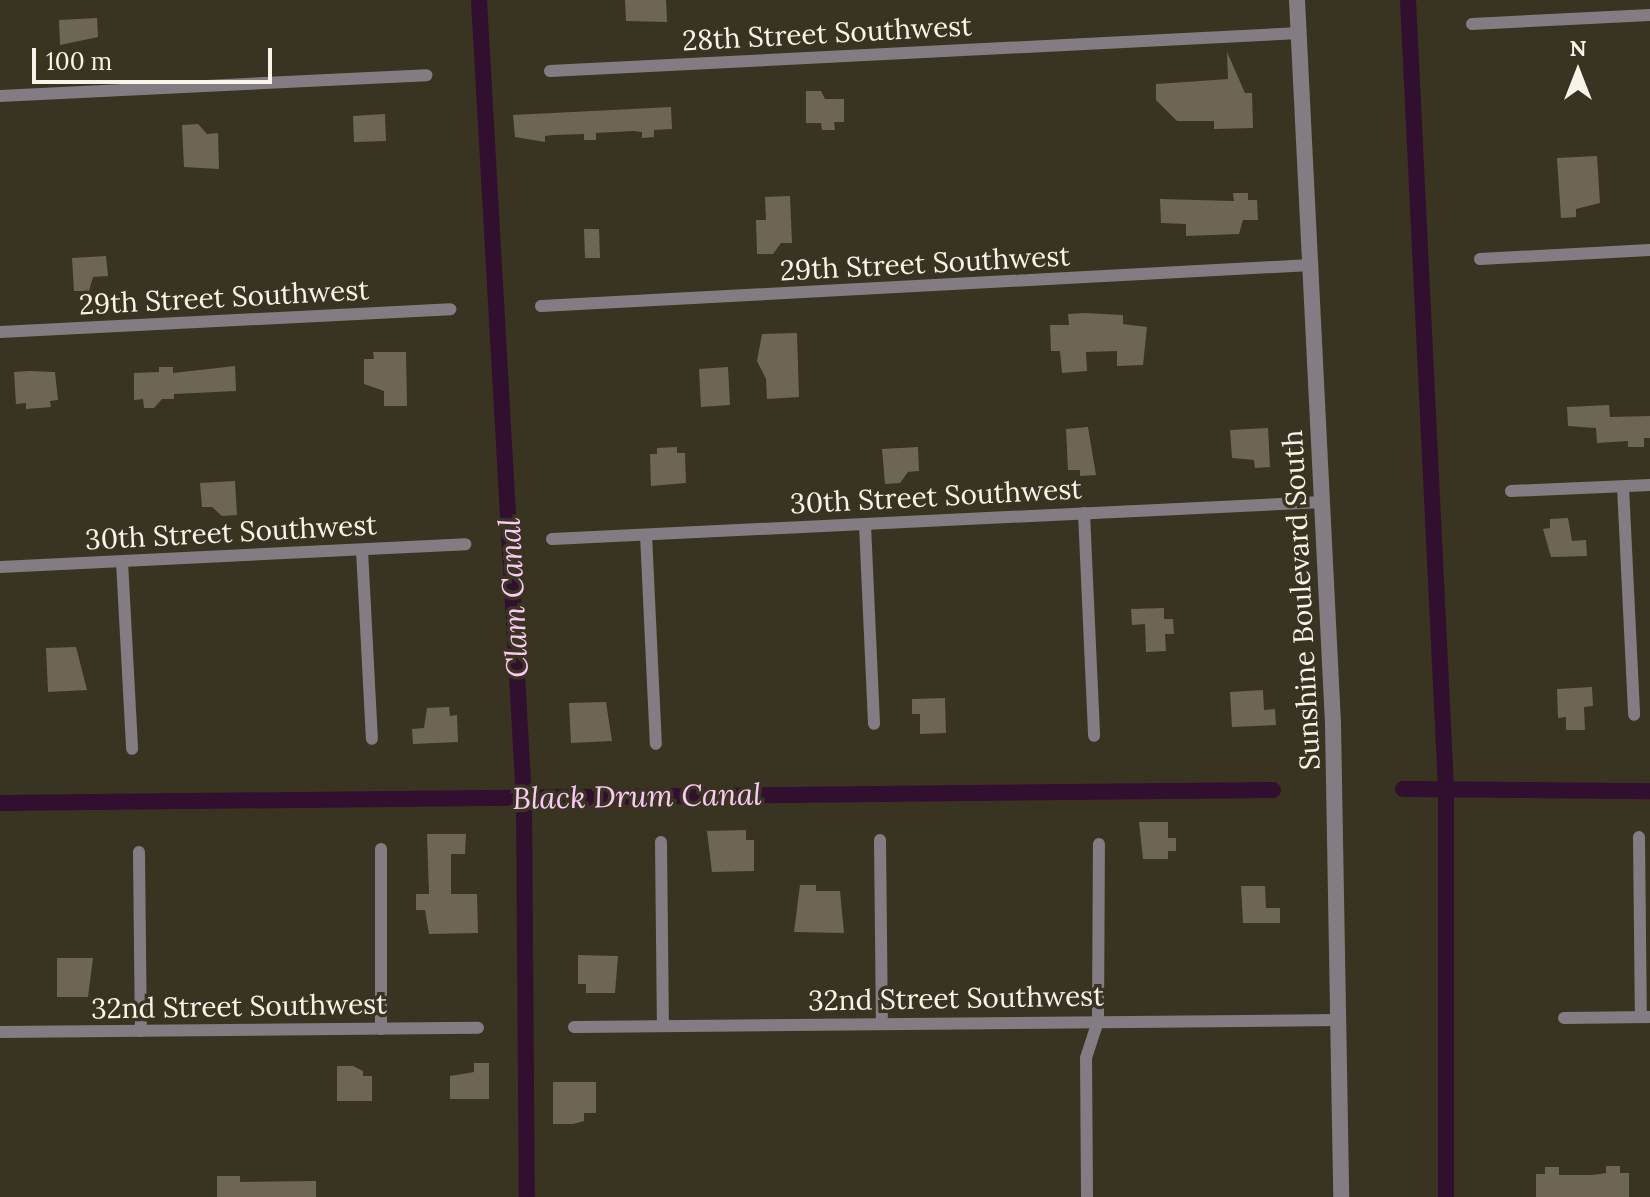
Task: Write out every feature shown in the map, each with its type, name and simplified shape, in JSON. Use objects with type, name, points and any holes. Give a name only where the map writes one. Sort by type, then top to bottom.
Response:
[{"type":"street","name":"Sunshine Boulevard South","points":[[1297,0],[1322,502],[1339,1020],[1341,1197]]},
{"type":"street","points":[[1472,24],[1650,15]]},
{"type":"street","name":"28th Street Southwest","points":[[550,71],[1299,33]]},
{"type":"street","points":[[0,96],[426,75]]},
{"type":"street","points":[[1480,259],[1650,250]]},
{"type":"street","name":"29th Street Southwest","points":[[541,306],[1310,265]]},
{"type":"street","name":"29th Street Southwest","points":[[0,332],[450,309]]},
{"type":"street","points":[[1511,491],[1650,485]]},
{"type":"street","points":[[1623,487],[1634,715]]},
{"type":"street","name":"30th Street Southwest","points":[[552,539],[1322,502]]},
{"type":"street","points":[[1084,513],[1094,736]]},
{"type":"street","points":[[865,525],[874,724]]},
{"type":"street","points":[[646,535],[656,744]]},
{"type":"street","name":"30th Street Southwest","points":[[0,567],[465,544]]},
{"type":"street","points":[[362,550],[372,739]]},
{"type":"street","points":[[122,562],[132,749]]},
{"type":"street","points":[[1564,1018],[1646,1017],[1639,837]]},
{"type":"street","points":[[880,840],[882,1023]]},
{"type":"street","points":[[661,842],[663,1026]]},
{"type":"street","points":[[1087,1197],[1086,1058],[1098,1020],[1099,844]]},
{"type":"street","points":[[381,849],[381,1029]]},
{"type":"street","points":[[139,852],[141,1031]]},
{"type":"street","name":"32nd Street Southwest","points":[[574,1027],[1339,1020]]},
{"type":"street","name":"32nd Street Southwest","points":[[0,1032],[478,1028]]},
{"type":"building","points":[[625,0],[666,0],[667,22],[626,21]]},
{"type":"building","points":[[97,18],[98,37],[60,45],[59,20]]},
{"type":"building","points":[[1227,52],[1245,93],[1252,93],[1253,128],[1214,129],[1214,121],[1177,121],[1156,100],[1156,84],[1228,79]]},
{"type":"building","points":[[806,91],[821,91],[825,99],[844,99],[844,122],[834,122],[835,130],[822,130],[821,123],[806,123]]},
{"type":"building","points":[[671,107],[672,129],[654,130],[654,137],[642,138],[642,132],[633,131],[596,133],[596,140],[584,140],[584,134],[545,136],[545,142],[515,137],[513,115]]},
{"type":"building","points":[[385,114],[386,141],[354,142],[353,116]]},
{"type":"building","points":[[198,124],[207,134],[218,133],[219,169],[184,167],[182,125]]},
{"type":"building","points":[[1597,156],[1600,203],[1576,209],[1576,217],[1561,218],[1557,158]]},
{"type":"building","points":[[1233,193],[1248,193],[1248,200],[1257,200],[1258,220],[1243,220],[1239,234],[1186,236],[1186,224],[1161,223],[1160,199],[1234,201]]},
{"type":"building","points":[[790,196],[792,243],[781,243],[773,254],[757,254],[756,220],[766,220],[765,197]]},
{"type":"building","points":[[584,229],[599,229],[600,258],[585,258]]},
{"type":"building","points":[[106,256],[108,276],[93,277],[89,291],[74,291],[72,258]]},
{"type":"building","points":[[1068,314],[1123,315],[1123,324],[1147,327],[1143,365],[1117,366],[1117,351],[1086,352],[1087,371],[1062,373],[1060,351],[1051,351],[1050,325],[1069,325]]},
{"type":"building","points":[[797,333],[799,397],[767,399],[766,379],[757,361],[762,334]]},
{"type":"building","points":[[373,352],[406,352],[407,406],[384,406],[384,391],[364,384],[364,359],[374,359]]},
{"type":"building","points":[[235,366],[236,391],[174,394],[174,399],[162,399],[154,408],[144,408],[143,399],[134,400],[134,373],[159,372],[159,367],[173,367],[173,373]]},
{"type":"building","points":[[728,367],[730,405],[701,407],[699,369]]},
{"type":"building","points":[[14,372],[55,372],[58,400],[50,401],[51,407],[26,409],[26,403],[16,404]]},
{"type":"building","points":[[1609,405],[1610,417],[1650,416],[1650,438],[1644,438],[1644,447],[1628,447],[1628,441],[1597,443],[1596,428],[1568,426],[1567,407]]},
{"type":"building","points":[[1088,427],[1096,475],[1080,476],[1080,470],[1068,470],[1066,429]]},
{"type":"building","points":[[1268,428],[1270,467],[1255,468],[1254,460],[1232,458],[1230,430]]},
{"type":"building","points":[[677,447],[677,453],[685,453],[686,483],[651,486],[650,454],[657,454],[657,448]]},
{"type":"building","points":[[918,447],[919,471],[908,472],[900,483],[885,484],[882,449]]},
{"type":"building","points":[[235,481],[237,515],[222,516],[212,507],[202,507],[200,483]]},
{"type":"building","points":[[1568,518],[1572,541],[1586,540],[1587,556],[1551,557],[1543,529],[1550,528],[1550,519]]},
{"type":"building","points":[[1164,608],[1164,619],[1173,619],[1174,634],[1165,634],[1166,651],[1146,652],[1145,624],[1132,625],[1131,609]]},
{"type":"building","points":[[76,647],[87,690],[48,692],[46,648]]},
{"type":"building","points":[[1592,687],[1593,706],[1584,707],[1585,730],[1566,730],[1566,717],[1558,718],[1557,689]]},
{"type":"building","points":[[1263,690],[1264,710],[1275,709],[1276,725],[1232,727],[1230,692]]},
{"type":"building","points":[[945,698],[946,733],[920,734],[920,714],[912,714],[912,699]]},
{"type":"building","points":[[606,702],[612,741],[571,743],[569,703]]},
{"type":"building","points":[[449,707],[450,716],[457,715],[458,742],[413,744],[412,729],[424,728],[427,708]]},
{"type":"building","points":[[1139,822],[1168,822],[1168,838],[1176,838],[1176,851],[1168,851],[1168,859],[1143,859]]},
{"type":"building","points":[[746,830],[746,840],[754,840],[754,871],[712,872],[707,831]]},
{"type":"building","points":[[427,834],[466,834],[465,854],[451,854],[451,894],[477,894],[478,933],[429,934],[425,910],[416,910],[416,894],[429,894]]},
{"type":"building","points":[[800,885],[816,885],[816,891],[840,891],[844,933],[794,932]]},
{"type":"building","points":[[1241,886],[1265,886],[1266,908],[1280,908],[1280,923],[1243,923]]},
{"type":"building","points":[[578,955],[618,956],[615,993],[586,993],[586,984],[578,984]]},
{"type":"building","points":[[57,958],[93,958],[88,997],[57,997]]},
{"type":"building","points":[[474,1063],[489,1063],[489,1099],[450,1099],[450,1076],[474,1072]]},
{"type":"building","points":[[337,1066],[353,1066],[363,1071],[363,1076],[372,1076],[372,1101],[337,1101]]},
{"type":"building","points":[[553,1082],[596,1082],[596,1113],[584,1113],[584,1121],[573,1124],[553,1124]]},
{"type":"building","points":[[1606,1166],[1620,1166],[1620,1173],[1629,1173],[1629,1197],[1536,1197],[1536,1174],[1545,1174],[1545,1167],[1559,1167],[1559,1175],[1592,1175],[1606,1173]]},
{"type":"building","points":[[217,1176],[240,1176],[240,1182],[316,1181],[316,1197],[217,1197]]},
{"type":"waterway","name":"Clam Canal","points":[[479,0],[524,799],[527,1197]]},
{"type":"waterway","points":[[1408,0],[1446,789],[1446,1197]]},
{"type":"waterway","name":"Black Drum Canal","points":[[1403,789],[1650,791]]},
{"type":"waterway","name":"Black Drum Canal","points":[[0,803],[1273,790]]}]
